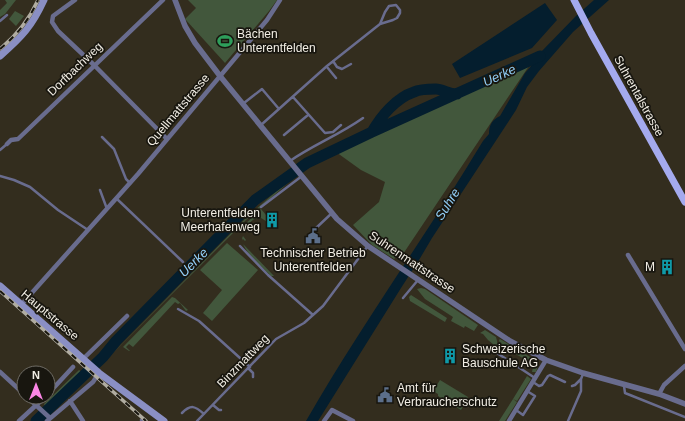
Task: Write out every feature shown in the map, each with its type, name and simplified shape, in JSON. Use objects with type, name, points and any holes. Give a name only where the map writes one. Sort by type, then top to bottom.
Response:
[{"type":"main road","points":[[0,56],[30,27],[44,0]]},
{"type":"main road","name":"Suhrentalstrasse","points":[[574,0],[685,202]]},
{"type":"main road","name":"Hauptstrasse","points":[[0,286],[98,371],[164,421]]},
{"type":"street","points":[[75,0],[53,16],[52,22],[58,31],[167,139]]},
{"type":"street","name":"Dorfbachweg","points":[[7,144],[12,140],[18,139],[163,0]]},
{"type":"street","name":"Suhrenmattstrasse","points":[[175,0],[185,26],[195,43],[220,76],[332,213],[368,246],[510,342],[546,360],[582,376],[624,384],[659,394],[685,404]]},
{"type":"street","name":"Quellmattstrasse","points":[[21,305],[130,184],[267,20],[280,0]]},
{"type":"street","points":[[628,255],[685,349]]},
{"type":"street","points":[[85,359],[127,316]]},
{"type":"street","points":[[509,421],[546,360]]},
{"type":"street","points":[[659,394],[664,385],[685,366]]},
{"type":"street","points":[[56,385],[73,367]]},
{"type":"street","points":[[19,421],[38,407],[48,419],[93,382],[98,371]]},
{"type":"street","points":[[0,372],[16,387]]},
{"type":"street","points":[[70,401],[83,421]]},
{"type":"street","points":[[324,421],[332,410],[353,421]]},
{"type":"lane","points":[[261,125],[333,61],[380,24],[397,18],[400,13],[396,5],[389,6],[380,24]]},
{"type":"lane","points":[[0,21],[7,15]]},
{"type":"lane","points":[[333,61],[337,67],[342,69],[351,64]]},
{"type":"lane","points":[[326,67],[336,78]]},
{"type":"lane","points":[[243,103],[262,89],[279,109]]},
{"type":"lane","points":[[293,97],[324,133],[333,132],[341,125]]},
{"type":"lane","points":[[284,135],[308,114]]},
{"type":"lane","points":[[290,162],[301,153],[347,129],[363,118]]},
{"type":"lane","points":[[102,137],[114,150],[126,179],[130,184]]},
{"type":"lane","name":"Dorfbachweg","points":[[0,150],[7,144]]},
{"type":"lane","points":[[261,207],[301,175]]},
{"type":"lane","points":[[0,176],[30,187],[58,210],[88,230]]},
{"type":"lane","points":[[100,190],[107,210]]},
{"type":"lane","points":[[116,199],[183,262]]},
{"type":"lane","points":[[315,229],[332,213]]},
{"type":"lane","points":[[240,246],[268,275],[313,315]]},
{"type":"lane","name":"Binzmattweg","points":[[197,421],[276,339],[304,323],[323,306],[368,246]]},
{"type":"lane","points":[[403,298],[416,278]]},
{"type":"lane","points":[[178,309],[199,321],[249,368],[253,373],[252,377]]},
{"type":"lane","points":[[497,353],[534,380],[539,386],[542,385],[550,375],[565,382]]},
{"type":"lane","points":[[572,386],[575,385],[582,376]]},
{"type":"lane","points":[[568,421],[581,391],[582,376]]},
{"type":"lane","points":[[624,384],[625,393],[685,417]]},
{"type":"lane","points":[[515,410],[523,415],[535,396],[527,391]]},
{"type":"lane","points":[[213,404],[221,410]]},
{"type":"lane","points":[[182,413],[188,407],[192,407],[204,414]]},
{"type":"green space","points":[[5,0],[16,0],[5,14],[0,17],[0,10],[7,3]]},
{"type":"green space","name":"Bächen Unterentfelden","points":[[188,0],[277,0],[225,63],[185,19],[196,8]]},
{"type":"green space","points":[[15,11],[24,16],[16,26],[9,19]]},
{"type":"green space","points":[[529,66],[401,257],[397,256],[394,259],[372,245],[353,225],[379,202],[385,182],[361,170],[336,152]]},
{"type":"green space","points":[[289,180],[289,182],[246,220],[104,362],[245,219]]},
{"type":"green space","points":[[261,209],[275,226],[273,228],[261,218],[258,218],[254,219],[242,230],[240,229]]},
{"type":"green space","points":[[227,243],[258,270],[212,321],[203,313],[222,290],[200,270]]},
{"type":"green space","points":[[243,244],[274,276],[271,276],[257,262]]},
{"type":"green space","points":[[417,289],[425,289],[478,325],[474,331],[465,326],[464,328],[451,321],[453,317],[425,299]]},
{"type":"green space","points":[[411,295],[447,318],[445,322],[410,301],[409,297]]},
{"type":"green space","points":[[172,297],[175,298],[188,310],[186,311],[180,303],[178,304],[175,302],[133,347],[129,344],[126,347],[130,351],[123,347]]},
{"type":"green space","points":[[485,330],[496,337],[499,349],[480,333]]},
{"type":"green space","points":[[500,339],[535,360],[538,366],[536,372],[532,372],[533,367],[530,362],[505,347],[501,347]]},
{"type":"green space","points":[[79,370],[87,376],[87,379],[51,412],[44,405],[56,405],[56,392]]},
{"type":"green space","points":[[527,376],[531,379],[517,401],[513,399]]},
{"type":"green space","points":[[440,380],[468,397],[461,410],[438,396],[438,394],[433,391]]},
{"type":"green space","points":[[513,399],[517,402],[505,421],[499,421]]},
{"type":"water","name":"Suhre","points":[[594,0],[609,0],[573,32],[527,87],[516,110],[432,238],[318,421],[306,421],[349,350],[483,141],[489,134],[492,123],[500,116],[525,73],[540,56],[541,52]]},
{"type":"water","points":[[545,3],[557,20],[532,48],[460,78],[452,64]]},
{"type":"waterway","name":"Uerke","points":[[36,421],[103,357],[116,341],[255,200],[307,163],[540,56]]},
{"type":"waterway","name":"Uerke","points":[[372,132],[390,108],[407,95],[419,90],[430,89],[439,89],[457,94]]},
{"type":"railway","points":[[0,49],[22,27],[38,0]]},
{"type":"railway","points":[[0,291],[146,421]]},
{"type":"place","name":"Bächen Unterentfelden","points":[[225,41]]},
{"type":"place","name":"Unterentfelden Meerhafenweg","points":[[272,220]]},
{"type":"place","name":"Technischer Betrieb Unterentfelden","points":[[313,236]]},
{"type":"place","name":"M","points":[[667,267]]},
{"type":"place","name":"Schweizerische Bauschule AG","points":[[450,356]]},
{"type":"place","name":"Amt für Verbraucherschutz","points":[[385,395]]}]
